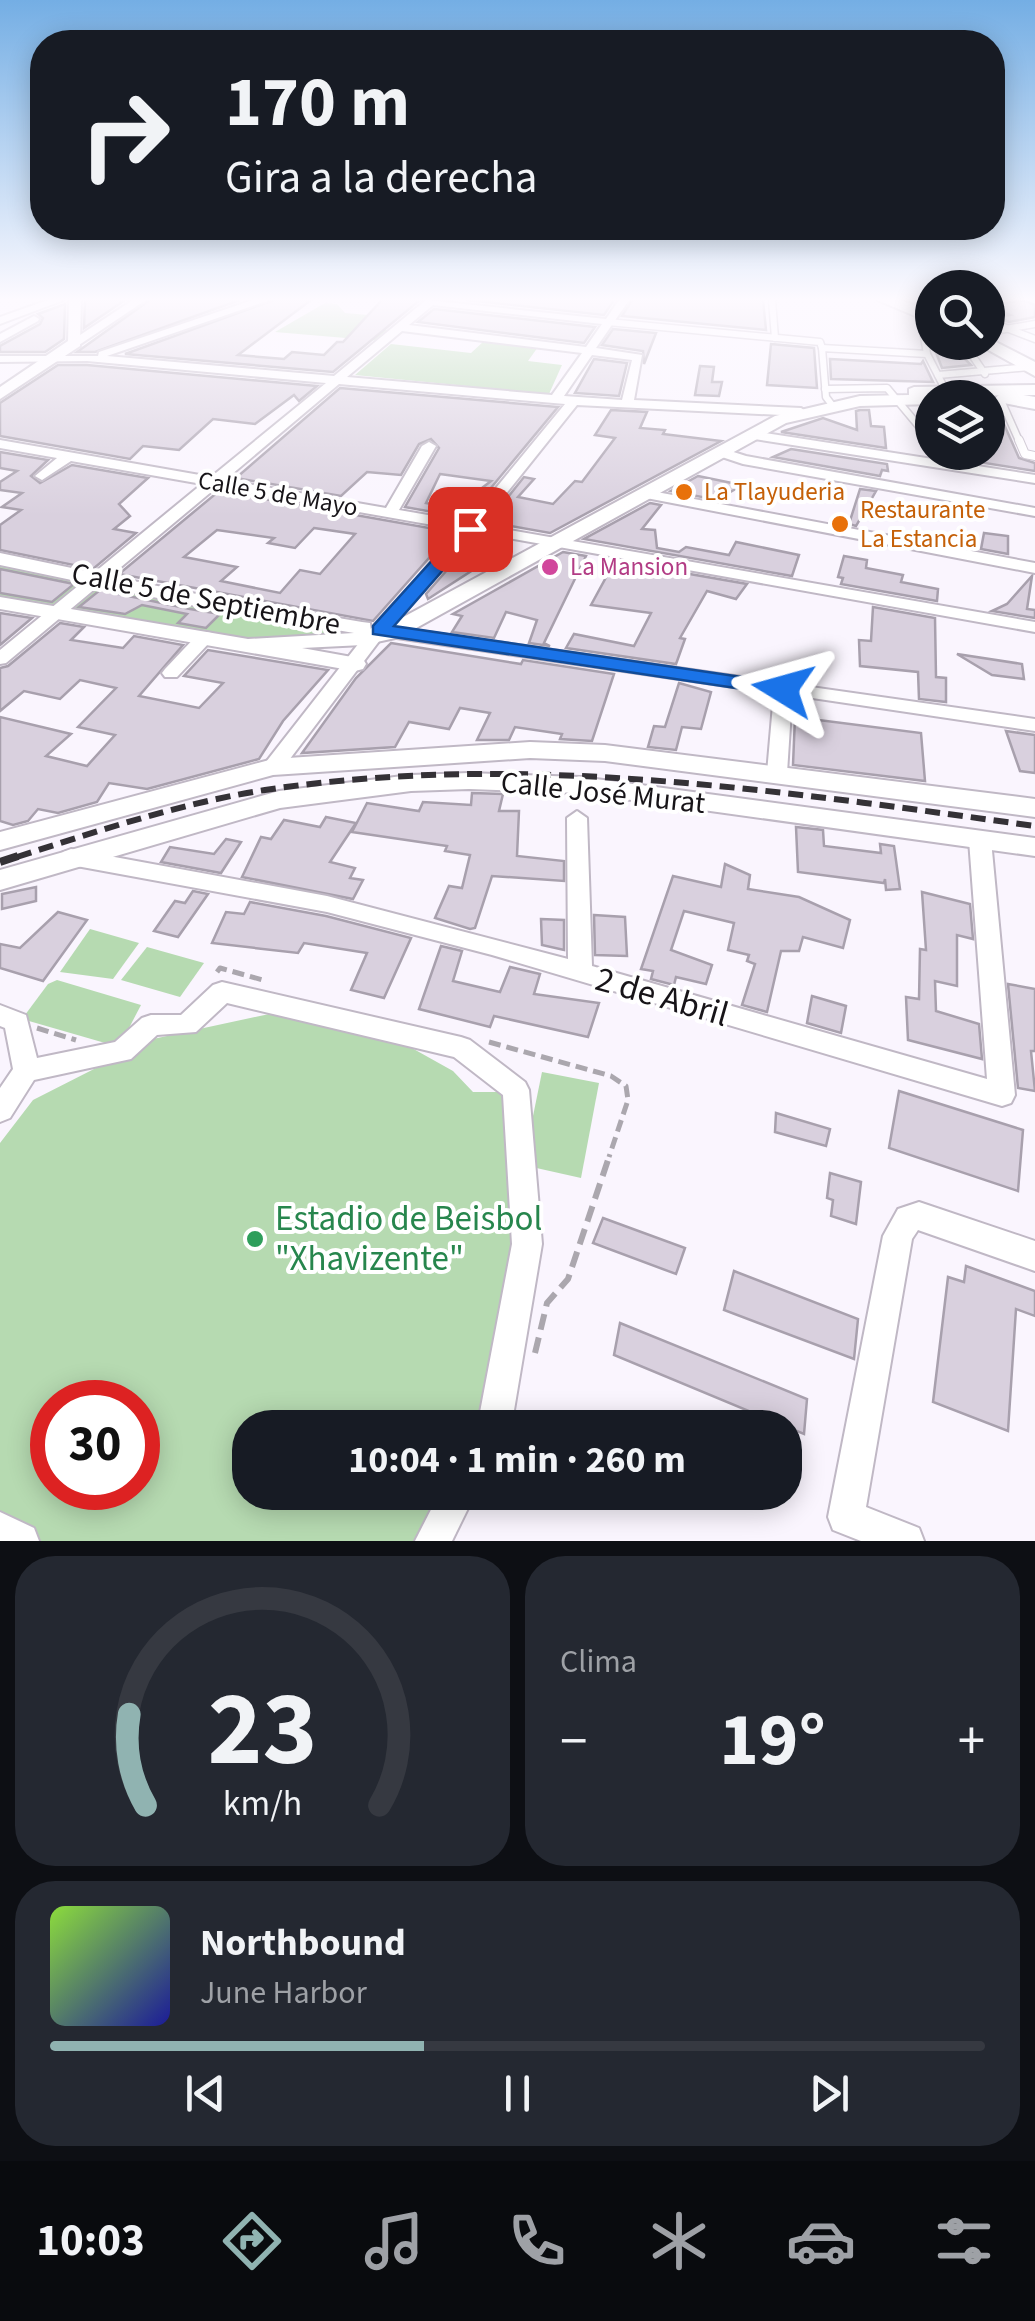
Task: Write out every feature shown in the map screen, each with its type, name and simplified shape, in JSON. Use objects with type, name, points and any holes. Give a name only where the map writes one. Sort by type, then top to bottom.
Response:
[{"type":"main road","points":[[1005,384],[1034,374]]},
{"type":"main road","points":[[1005,391],[1035,400]]},
{"type":"street","points":[[0,394],[34,372]]},
{"type":"street","points":[[264,372],[574,401],[790,414]]},
{"type":"street","points":[[0,659],[349,372]]},
{"type":"street","points":[[556,399],[573,372]]},
{"type":"street","points":[[627,404],[635,372]]},
{"type":"street","points":[[389,630],[828,397],[915,396]]},
{"type":"street","points":[[273,768],[354,664],[389,630],[574,401]]},
{"type":"street","points":[[752,435],[1035,479]]},
{"type":"street","name":"Calle 5 de Mayo","points":[[0,444],[1035,627]]},
{"type":"street","points":[[390,514],[429,446]]},
{"type":"street","points":[[721,452],[743,460],[1035,512]]},
{"type":"street","points":[[42,476],[68,456]]},
{"type":"street","points":[[646,494],[1035,568]]},
{"type":"street","name":"Calle 5 de Septiembre","points":[[0,558],[279,614],[389,630]]},
{"type":"street","points":[[0,603],[256,644],[354,664]]},
{"type":"street","points":[[256,644],[279,614]]},
{"type":"street","points":[[256,644],[389,630],[1035,725]]},
{"type":"street","points":[[171,673],[206,636]]},
{"type":"street","points":[[777,773],[783,689]]},
{"type":"street","points":[[4,837],[273,768],[530,750],[605,753],[1035,808]]},
{"type":"street","name":"Calle José Murat","points":[[0,880],[70,856],[279,800],[411,783],[470,781],[581,785],[1035,847]]},
{"type":"street","points":[[576,818],[580,973]]},
{"type":"street","name":"2 de Abril","points":[[70,856],[327,904],[1002,1095],[980,840]]},
{"type":"street","points":[[0,1110],[26,1071],[122,1051],[151,1025],[187,1025],[222,992],[461,1048],[516,1090],[527,1244],[497,1410]]},
{"type":"street","points":[[9,1019],[26,1071]]},
{"type":"street","points":[[906,1541],[846,1517],[898,1236],[908,1219],[918,1216],[1035,1256]]},
{"type":"street","points":[[433,1541],[449,1510]]},
{"type":"street","points":[[0,1530],[21,1541]]},
{"type":"lane","points":[[825,372],[828,397]]},
{"type":"lane","points":[[936,372],[938,380]]},
{"type":"lane","points":[[1005,384],[1034,374]]},
{"type":"lane","points":[[938,375],[960,380]]},
{"type":"lane","points":[[896,396],[915,420]]},
{"type":"lane","points":[[1005,410],[1025,454],[1035,456]]},
{"type":"path","points":[[208,984],[220,968],[276,984]]},
{"type":"path","points":[[9,1019],[88,1044]]},
{"type":"path","points":[[481,1040],[611,1076],[626,1086],[628,1100],[568,1279],[552,1289],[532,1361]]},
{"type":"green space","points":[[359,372],[559,372],[549,394],[355,375]]},
{"type":"green space","points":[[0,558],[234,606],[392,632],[255,644],[0,603]]},
{"type":"green space","points":[[90,929],[139,943],[113,979],[60,972]]},
{"type":"green space","points":[[147,947],[204,963],[180,997],[121,980]]},
{"type":"green space","points":[[57,980],[141,1005],[129,1028],[112,1045],[22,1019],[48,984]]},
{"type":"green space","name":"Estadio de Beisbol \"Xhavizente\"","points":[[274,1013],[376,1028],[453,1071],[473,1092],[509,1092],[512,1335],[493,1410],[232,1410],[232,1510],[456,1510],[440,1541],[33,1541],[0,1517],[0,1143],[33,1100],[153,1039]]},
{"type":"green space","points":[[542,1072],[599,1083],[581,1178],[523,1165]]},
{"type":"building","points":[[47,372],[163,372],[317,386],[299,401],[294,395],[255,424],[213,419],[179,450],[143,446],[130,459],[0,436],[0,403]]},
{"type":"building","points":[[587,372],[625,372],[619,396],[575,393]]},
{"type":"building","points":[[699,372],[713,372],[712,382],[722,382],[719,396],[695,395]]},
{"type":"building","points":[[768,372],[816,372],[817,388],[767,385]]},
{"type":"building","points":[[831,372],[928,372],[932,380],[831,379]]},
{"type":"building","points":[[340,388],[558,407],[466,518],[405,507],[439,448],[431,439],[419,444],[401,475],[367,472],[341,496],[236,478]],"holes":[[[440,474],[491,481],[456,508],[426,503]]]},
{"type":"building","points":[[611,410],[647,412],[640,428],[721,441],[550,533],[488,522],[524,477],[534,479],[518,497],[553,504],[575,481],[582,482],[615,438],[595,435]]},
{"type":"building","points":[[869,410],[871,426],[884,427],[886,448],[781,432],[823,418],[857,430],[856,411]]},
{"type":"building","points":[[1005,426],[1019,458],[1035,463],[1035,471],[1005,466]]},
{"type":"building","points":[[791,449],[887,464],[888,471],[882,470],[880,476],[773,457]]},
{"type":"building","points":[[0,452],[48,460],[31,476],[40,483],[72,465],[148,478],[119,504],[130,516],[114,529],[136,533],[93,569],[0,550],[0,525],[21,510],[2,507],[22,493],[0,490],[0,482],[17,471],[0,468]]},
{"type":"building","points":[[698,476],[742,485],[717,500],[671,491]]},
{"type":"building","points":[[860,489],[876,491],[856,526],[849,524]]},
{"type":"building","points":[[219,491],[452,532],[373,621],[119,574]],"holes":[[[314,528],[355,534],[320,574],[300,570],[280,593],[221,581],[237,567],[184,557],[217,530],[274,538],[268,543],[295,548]]]},
{"type":"building","points":[[650,503],[661,505],[642,529],[655,530],[657,548],[679,552],[686,547],[729,555],[736,542],[799,555],[792,576],[584,539]]},
{"type":"building","points":[[984,533],[1008,536],[1008,554],[981,549]]},
{"type":"building","points":[[563,552],[586,556],[544,643],[550,646],[529,643],[537,620],[506,612],[494,638],[452,632],[462,616],[453,614]]},
{"type":"building","points":[[844,556],[867,560],[866,568],[903,575],[901,582],[938,589],[937,601],[841,584],[843,578],[838,577]]},
{"type":"building","points":[[455,561],[479,566],[428,599],[426,594]]},
{"type":"building","points":[[615,561],[747,584],[736,599],[707,591],[680,638],[685,639],[676,664],[566,648],[574,634],[634,646],[651,613],[591,605]]},
{"type":"building","points":[[0,569],[74,584],[52,602],[0,593]]},
{"type":"building","points":[[1032,576],[1027,609],[1035,610],[1035,618],[992,611],[1007,604]]},
{"type":"building","points":[[100,590],[220,614],[206,628],[178,623],[187,614],[142,605],[125,614],[79,607]]},
{"type":"building","points":[[873,607],[935,618],[936,677],[946,678],[946,702],[919,699],[918,672],[860,666],[859,640],[871,641]]},
{"type":"building","points":[[0,613],[32,618],[0,645]]},
{"type":"building","points":[[60,623],[84,627],[71,640],[123,648],[134,636],[183,645],[139,696],[199,708],[223,683],[184,676],[208,650],[328,670],[283,721],[259,759],[147,789],[109,783],[97,802],[58,813],[38,809],[28,821],[13,825],[0,821],[0,717],[71,734],[46,756],[87,766],[115,735],[78,727],[116,688],[80,680],[60,699],[24,691],[0,711],[0,668],[8,666]]},
{"type":"building","points":[[391,643],[614,674],[592,741],[560,739],[562,734],[515,727],[509,740],[477,740],[490,713],[460,708],[449,729],[409,722],[395,747],[302,753],[356,678]]},
{"type":"building","points":[[957,654],[1022,664],[1024,679],[992,675]]},
{"type":"building","points":[[679,683],[711,692],[701,729],[682,727],[676,750],[648,747],[654,726],[665,727]]},
{"type":"building","points":[[795,717],[921,733],[925,781],[793,765]]},
{"type":"building","points":[[1006,731],[1035,735],[1035,773],[1020,771]]},
{"type":"building","points":[[472,793],[503,794],[499,811],[519,811],[517,856],[564,861],[564,881],[492,876],[475,928],[470,929],[435,918],[449,886],[462,888],[470,855],[445,851],[447,846],[352,832],[367,803],[419,811],[423,802],[471,805]]},
{"type":"building","points":[[326,817],[356,823],[330,862],[355,868],[350,878],[363,880],[353,899],[242,877],[261,837],[271,839],[284,820],[320,827]]},
{"type":"building","points":[[796,827],[823,830],[824,846],[881,853],[880,844],[894,846],[900,889],[886,890],[885,879],[884,883],[798,872]]},
{"type":"building","points":[[226,839],[241,842],[221,873],[161,862],[170,847],[214,854]]},
{"type":"building","points":[[725,864],[750,875],[748,889],[799,897],[850,920],[843,948],[803,937],[799,951],[781,951],[767,1012],[742,1005],[755,964],[747,961],[749,955],[728,950],[734,923],[684,911],[671,950],[712,965],[706,984],[676,977],[674,985],[651,979],[653,971],[641,969],[673,876],[721,887]]},
{"type":"building","points":[[36,887],[36,901],[2,909],[2,894]]},
{"type":"building","points":[[193,891],[208,894],[178,937],[154,931],[175,901],[185,903]]},
{"type":"building","points":[[922,892],[970,904],[973,939],[957,935],[957,986],[935,981],[936,1011],[979,1024],[982,1059],[908,1040],[906,997],[919,999],[920,949],[926,950]]},
{"type":"building","points":[[250,902],[411,938],[384,998],[351,990],[367,953],[304,943],[298,953],[212,943],[226,912],[244,914]]},
{"type":"building","points":[[58,912],[87,920],[43,981],[0,968],[0,944],[20,948]]},
{"type":"building","points":[[594,915],[625,917],[627,956],[595,955]]},
{"type":"building","points":[[541,919],[564,920],[564,950],[542,945]]},
{"type":"building","points":[[441,946],[462,951],[453,981],[500,992],[510,967],[540,974],[534,994],[599,1003],[588,1037],[494,1016],[490,1027],[419,1009]]},
{"type":"building","points":[[1008,984],[1035,989],[1035,1051],[1031,1051],[1035,1091],[1018,1088]]},
{"type":"building","points":[[812,996],[846,1006],[841,1033],[807,1023]]},
{"type":"building","points":[[899,1091],[1023,1130],[1018,1191],[889,1148]]},
{"type":"building","points":[[776,1113],[830,1129],[826,1146],[775,1132]]},
{"type":"building","points":[[830,1173],[861,1182],[856,1224],[831,1216],[833,1200],[827,1198]]},
{"type":"building","points":[[603,1218],[685,1248],[676,1274],[593,1243]]},
{"type":"building","points":[[966,1266],[1035,1291],[1035,1316],[1016,1309],[1008,1431],[933,1402],[948,1277],[964,1282]]},
{"type":"building","points":[[734,1271],[858,1319],[854,1359],[724,1310]]},
{"type":"building","points":[[620,1323],[807,1399],[804,1434],[802,1410],[746,1410],[614,1355]]},
{"type":"railway","points":[[17,857],[202,802],[265,790],[458,774],[651,780],[1035,826]]},
{"type":"railway","points":[[0,862],[24,854]]},
{"type":"place","name":"La Tlayuderia","points":[[684,492]]},
{"type":"place","name":"Restaurante La Estancia","points":[[840,524]]},
{"type":"place","name":"La Mansion","points":[[550,567]]},
{"type":"place","name":"Estadio de Beisbol \"Xhavizente\"","points":[[255,1239]]},
{"type":"route","points":[[470,529],[380,630],[783,689]]}]
